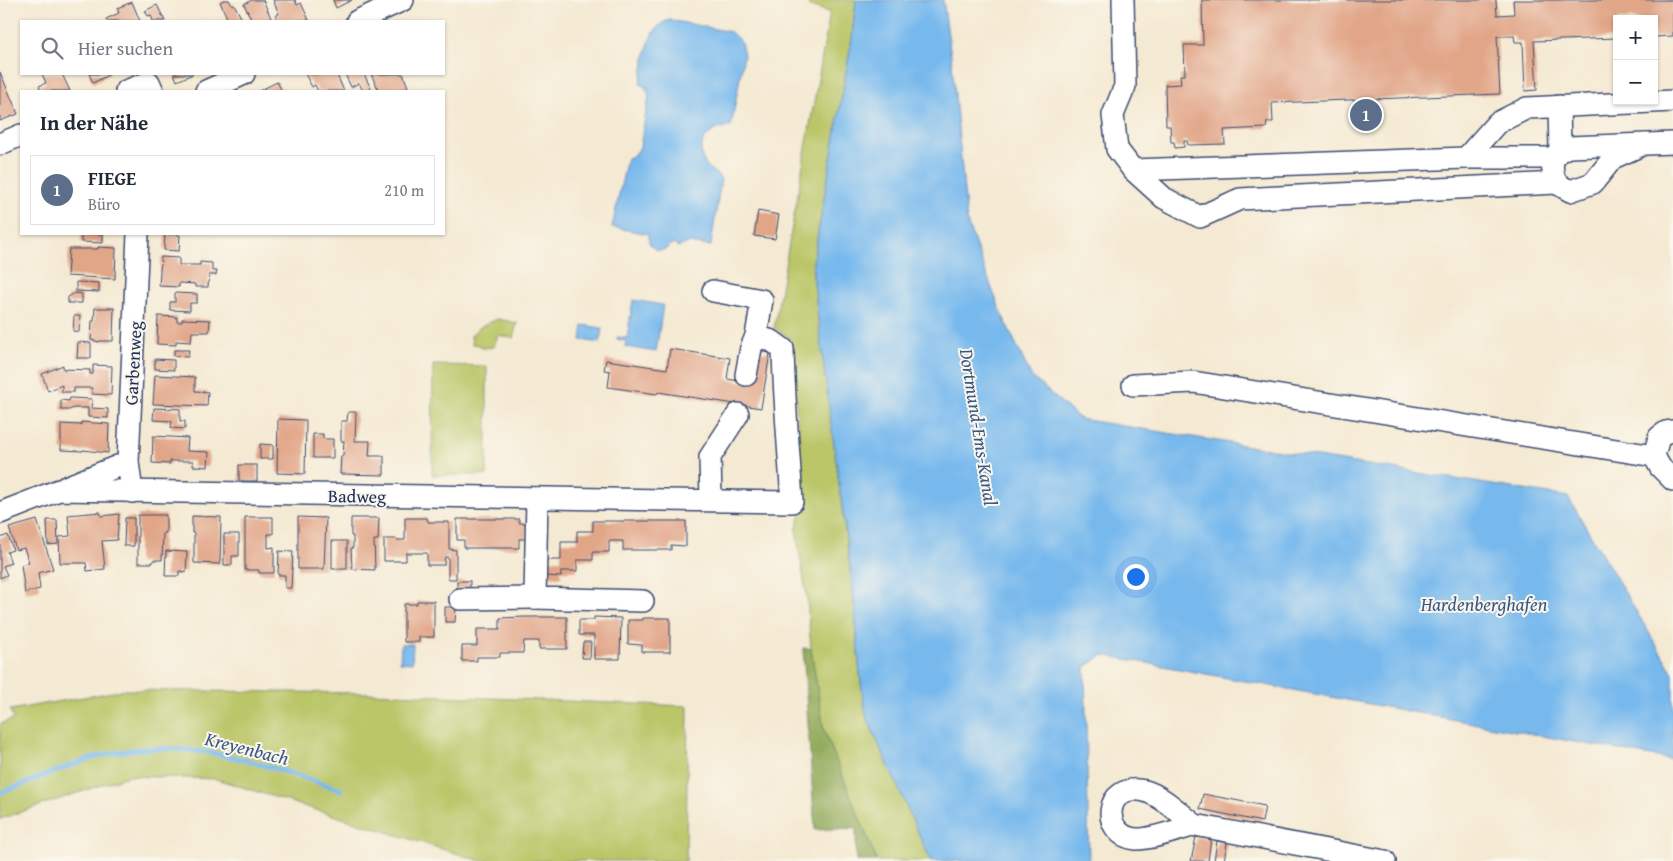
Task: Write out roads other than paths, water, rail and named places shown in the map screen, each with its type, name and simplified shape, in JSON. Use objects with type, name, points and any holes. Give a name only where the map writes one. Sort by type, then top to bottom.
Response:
[{"type":"street","points":[[359,20],[403,0]]},
{"type":"street","points":[[1123,0],[1125,86],[1113,115],[1117,149],[1134,170],[1164,198],[1200,217],[1240,199],[1556,183],[1570,191],[1593,183],[1613,158],[1644,144]]},
{"type":"street","points":[[208,90],[242,75]]},
{"type":"street","points":[[129,90],[149,82],[153,90]]},
{"type":"street","points":[[1466,158],[1497,123],[1527,108],[1673,101]]},
{"type":"street","points":[[1556,183],[1552,170],[1557,154],[1559,106]]},
{"type":"street","points":[[0,144],[20,135]]},
{"type":"street","points":[[1134,170],[1557,154],[1569,146],[1673,142]]},
{"type":"street","name":"Garbenweg","points":[[132,492],[128,462],[138,235]]},
{"type":"street","points":[[713,291],[762,300],[756,336],[751,348],[746,375]]},
{"type":"street","name":"Badweg","points":[[0,513],[59,490],[792,502],[782,349],[772,341],[756,336]]},
{"type":"street","points":[[1133,385],[1193,382],[1654,456]]},
{"type":"street","points":[[715,500],[710,457],[738,414]]},
{"type":"street","points":[[1673,431],[1666,432],[1659,437],[1654,456],[1660,467],[1673,480]]},
{"type":"street","points":[[59,490],[128,462]]},
{"type":"street","points":[[535,598],[537,498]]},
{"type":"street","points":[[460,599],[535,598],[643,601]]},
{"type":"street","points":[[1195,825],[1385,861]]},
{"type":"water","points":[[856,0],[943,0],[952,63],[967,222],[1000,310],[1031,376],[1080,419],[1568,497],[1673,673],[1673,760],[1103,655],[1085,667],[1089,861],[931,861],[867,718],[861,685],[854,600],[813,274],[813,262],[852,38]]},
{"type":"water","points":[[670,20],[731,32],[741,42],[744,55],[731,127],[717,129],[711,133],[706,137],[701,149],[705,163],[721,179],[711,246],[688,243],[679,247],[672,244],[664,250],[656,250],[648,240],[648,234],[612,227],[627,158],[635,155],[640,147],[649,95],[645,87],[640,84],[645,56],[651,37],[656,29],[662,23]]},
{"type":"water","points":[[633,300],[663,305],[656,352],[625,347],[626,341],[617,339],[617,337],[627,338]]},
{"type":"water","points":[[583,325],[602,328],[600,343],[581,340]]},
{"type":"water","points":[[401,644],[413,644],[412,663],[400,662]]},
{"type":"waterway","name":"Kreyenbach","points":[[0,793],[96,757],[127,750],[158,748],[189,750],[251,762],[341,790]]},
{"type":"place","name":"FIEGE","points":[[1366,115]]},
{"type":"water label","name":"Dortmund-Ems-Kanal","points":[[979,427]]},
{"type":"water label","name":"Hardenberghafen","points":[[1484,604]]}]
